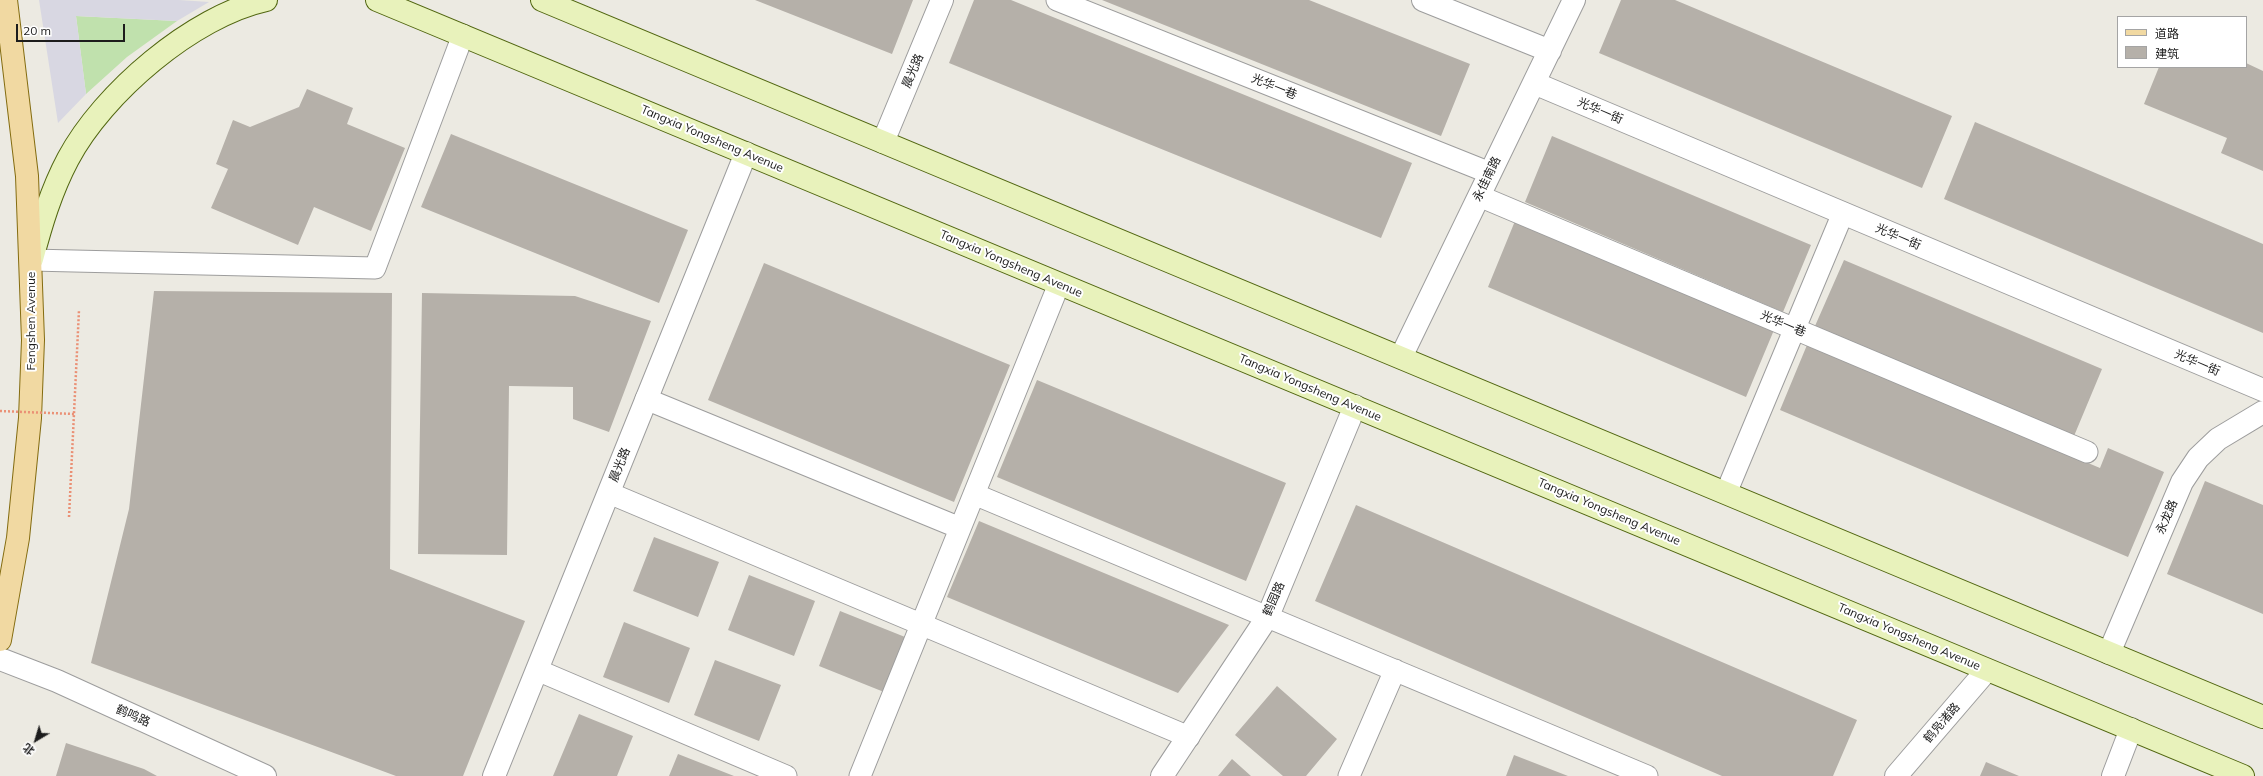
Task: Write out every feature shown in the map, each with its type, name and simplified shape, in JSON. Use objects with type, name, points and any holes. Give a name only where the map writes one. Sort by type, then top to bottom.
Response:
[{"type":"main road","name":"Fengshen Avenue","points":[[0,640],[18,538],[30,418],[33,340],[27,176],[6,0]]},
{"type":"main road","points":[[31,260],[54,187],[68,158],[93,121],[148,66],[178,41],[213,19],[253,3],[266,0]]},
{"type":"main road","name":"Tangxia Yongsheng Avenue","points":[[377,0],[2243,776]]},
{"type":"main road","points":[[542,0],[1401,357],[2263,718]]},
{"type":"street","name":"晨光路","points":[[883,142],[942,0]]},
{"type":"street","points":[[1423,0],[1550,51]]},
{"type":"street","name":"永佳南路","points":[[1401,357],[1574,0]]},
{"type":"street","name":"光华一街","points":[[1534,83],[2263,390]]},
{"type":"street","name":"晨光路","points":[[494,776],[746,153]]},
{"type":"street","name":"鹤园路","points":[[1162,776],[1268,616],[1355,406]]},
{"type":"street","name":"永龙路","points":[[2110,653],[2182,482],[2198,458],[2218,439],[2263,412]]},
{"type":"street","name":"鹤鸣路","points":[[0,659],[58,681],[265,776]]},
{"type":"street","name":"鹤凫渚路","points":[[1896,776],[1987,670]]},
{"type":"street","points":[[2113,776],[2131,729]]},
{"type":"lane","name":"光华一巷","points":[[1057,0],[1490,173]]},
{"type":"lane","points":[[31,260],[375,268],[463,35]]},
{"type":"lane","name":"光华一巷","points":[[1480,196],[2087,452]]},
{"type":"lane","points":[[1726,493],[1842,213]]},
{"type":"lane","points":[[860,776],[1059,284]]},
{"type":"lane","points":[[646,399],[960,528]]},
{"type":"lane","points":[[609,493],[1189,737]]},
{"type":"lane","points":[[974,494],[1647,776]]},
{"type":"lane","points":[[537,670],[786,776]]},
{"type":"lane","points":[[1349,776],[1395,670]]},
{"type":"path","points":[[69,517],[79,310]]},
{"type":"path","points":[[0,411],[74,414]]},
{"type":"green space","points":[[76,16],[177,21],[127,57],[86,94]]},
{"type":"shaded area","points":[[39,0],[179,0],[209,2],[177,21],[76,16],[86,94],[58,123]]},
{"type":"building","points":[[755,0],[913,0],[892,54]]},
{"type":"building","points":[[974,0],[1011,0],[1412,163],[1381,238],[949,63]]},
{"type":"building","points":[[1102,0],[1309,0],[1470,64],[1441,136]]},
{"type":"building","points":[[1621,0],[1675,0],[1952,116],[1922,188],[1599,53]]},
{"type":"building","points":[[2247,63],[2263,71],[2263,171],[2221,153],[2227,138],[2144,104],[2159,68],[2247,68]]},
{"type":"building","points":[[307,89],[353,108],[347,124],[405,148],[371,231],[314,207],[298,245],[211,208],[228,169],[216,164],[233,120],[250,127],[299,107]]},
{"type":"building","points":[[1975,122],[2263,244],[2263,333],[1944,199]]},
{"type":"building","points":[[451,134],[688,230],[659,303],[421,207]]},
{"type":"building","points":[[1552,136],[1811,245],[1783,312],[1525,202]]},
{"type":"building","points":[[1515,221],[1774,330],[1746,397],[1488,287]]},
{"type":"building","points":[[1844,260],[2102,369],[2074,436],[1815,326]]},
{"type":"building","points":[[764,263],[1010,365],[954,502],[708,400]]},
{"type":"building","points":[[154,291],[392,293],[390,569],[525,621],[463,776],[396,776],[91,663],[129,509]]},
{"type":"building","points":[[422,293],[575,296],[651,321],[609,432],[573,419],[573,387],[509,386],[507,555],[418,554]]},
{"type":"building","points":[[1807,345],[2100,468],[2108,448],[2164,472],[2128,557],[1780,410]]},
{"type":"building","points":[[1037,380],[1286,483],[1246,581],[997,477]]},
{"type":"building","points":[[2205,481],[2263,505],[2263,614],[2167,574]]},
{"type":"building","points":[[1356,505],[1857,720],[1833,776],[1722,776],[1315,601]]},
{"type":"building","points":[[979,521],[1229,625],[1178,693],[947,597]]},
{"type":"building","points":[[654,537],[719,562],[698,617],[633,591]]},
{"type":"building","points":[[749,575],[815,601],[794,656],[728,630]]},
{"type":"building","points":[[840,611],[905,637],[884,692],[819,666]]},
{"type":"building","points":[[624,622],[690,648],[669,703],[603,677]]},
{"type":"building","points":[[715,660],[781,685],[759,741],[694,715]]},
{"type":"building","points":[[1277,686],[1337,739],[1306,776],[1283,776],[1235,735]]},
{"type":"building","points":[[579,714],[633,736],[617,776],[553,776]]},
{"type":"building","points":[[66,743],[144,769],[157,776],[56,776]]},
{"type":"building","points":[[678,754],[734,776],[669,776]]},
{"type":"building","points":[[1514,755],[1568,776],[1506,776]]},
{"type":"building","points":[[1232,759],[1251,776],[1218,776]]},
{"type":"building","points":[[1986,762],[2019,776],[1980,776]]}]
